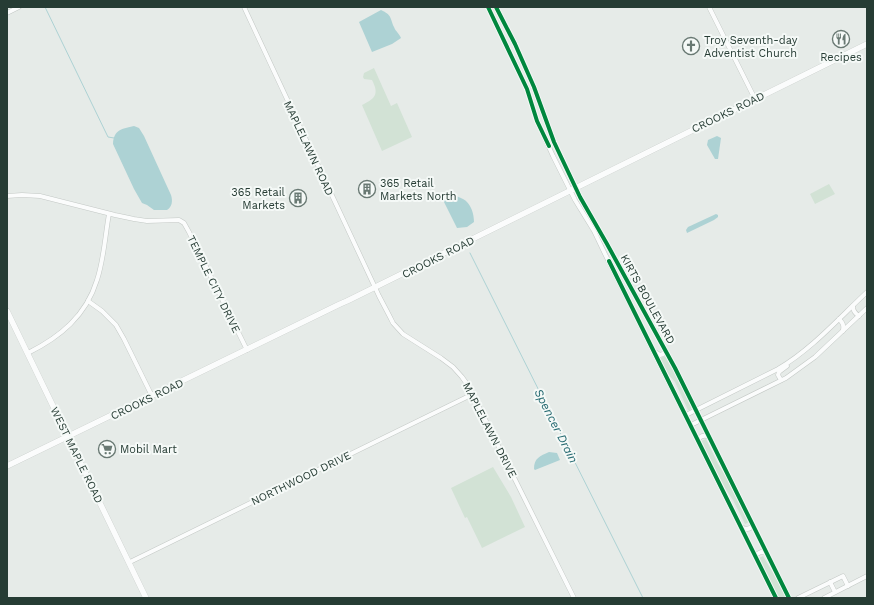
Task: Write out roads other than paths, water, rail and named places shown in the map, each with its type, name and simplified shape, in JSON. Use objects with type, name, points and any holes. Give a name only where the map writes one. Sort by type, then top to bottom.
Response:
[{"type":"main road","name":"CROOKS ROAD","points":[[7,466],[375,288],[867,44]]},
{"type":"main road","name":"WEST MAPLE ROAD","points":[[7,311],[130,562],[146,598]]},
{"type":"street","points":[[7,13],[19,7]]},
{"type":"street","name":"MAPLELAWN ROAD","points":[[244,7],[375,288]]},
{"type":"street","name":"KIRTS BOULEVARD","points":[[488,7],[527,89],[537,121],[594,231],[776,598]]},
{"type":"street","name":"KIRTS BOULEVARD","points":[[496,7],[534,87],[573,190],[666,351],[789,598]]},
{"type":"street","points":[[709,7],[755,99]]},
{"type":"street","points":[[7,196],[40,196],[109,214],[98,279],[88,301],[76,319],[59,336],[28,354]]},
{"type":"street","name":"TEMPLE CITY DRIVE","points":[[109,214],[146,221],[179,220],[184,223],[246,350]]},
{"type":"street","name":"MAPLELAWN DRIVE","points":[[375,288],[390,317],[400,331],[442,358],[453,367],[466,382],[574,598]]},
{"type":"street","points":[[686,415],[788,363],[809,347],[867,292]]},
{"type":"street","points":[[88,301],[102,311],[116,325],[152,396]]},
{"type":"street","points":[[853,306],[853,310],[858,316]]},
{"type":"street","points":[[690,425],[782,380],[815,357],[867,308]]},
{"type":"street","points":[[634,312],[637,309],[643,309]]},
{"type":"street","points":[[839,319],[844,326],[843,331]]},
{"type":"street","points":[[654,352],[657,355],[662,355],[666,351]]},
{"type":"street","points":[[782,380],[778,375],[779,372],[786,367],[788,363]]},
{"type":"street","name":"NORTHWOOD DRIVE","points":[[130,562],[473,394]]},
{"type":"street","points":[[698,440],[704,435],[710,437]]},
{"type":"street","points":[[741,526],[748,530],[751,529],[753,525]]},
{"type":"street","points":[[755,555],[761,552],[768,554]]},
{"type":"street","points":[[798,598],[843,576],[848,586]]},
{"type":"street","points":[[824,598],[867,576]]},
{"type":"street","points":[[830,582],[835,592]]},
{"type":"water","points":[[381,10],[389,15],[401,38],[392,44],[372,52],[359,22]]},
{"type":"water","points":[[134,126],[139,128],[144,136],[171,195],[172,204],[167,210],[154,210],[142,203],[113,144],[115,135],[119,130]]},
{"type":"water","points":[[717,136],[721,138],[718,159],[715,159],[707,145],[708,140]]},
{"type":"water","points":[[455,194],[466,201],[472,209],[474,222],[467,227],[457,228],[444,202],[444,199],[449,195]]},
{"type":"water","points":[[716,214],[718,217],[714,220],[687,233],[686,230],[688,227]]},
{"type":"water","points":[[549,452],[557,453],[560,460],[535,470],[534,465],[536,460],[540,456]]},
{"type":"waterway","points":[[45,7],[108,137],[114,138]]},
{"type":"waterway","name":"Spencer Drain","points":[[470,253],[643,598]]},
{"type":"place","name":"Recipes","points":[[841,39]]},
{"type":"place","name":"Troy Seventh-day Adventist Church","points":[[691,46]]},
{"type":"place","name":"365 Retail Markets North","points":[[367,189]]},
{"type":"place","name":"365 Retail Markets","points":[[298,198]]},
{"type":"place","name":"Mobil Mart","points":[[107,449]]}]
